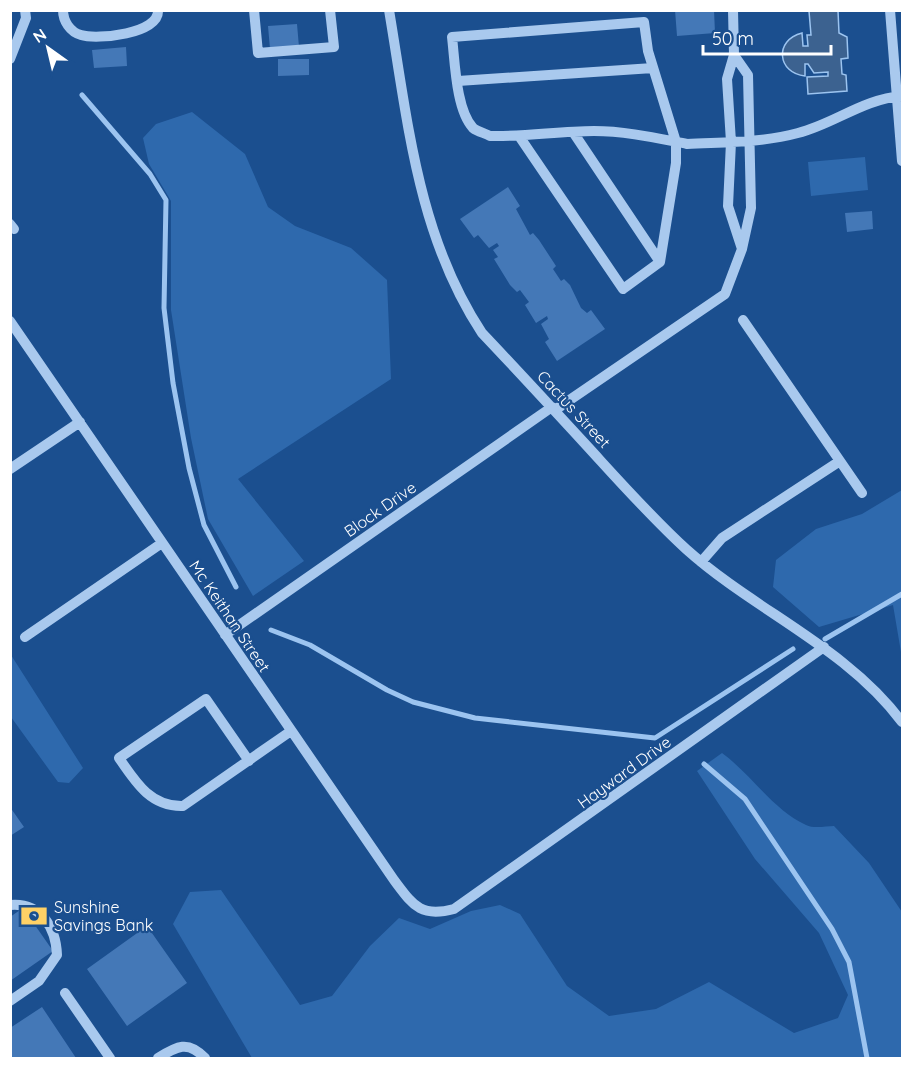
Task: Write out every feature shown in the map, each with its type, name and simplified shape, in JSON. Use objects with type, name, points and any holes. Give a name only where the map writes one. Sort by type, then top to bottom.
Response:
[{"type":"street","points":[[10,59],[26,18],[26,10]]},
{"type":"street","points":[[63,10],[63,19],[72,31],[81,35],[132,33],[152,26],[159,16],[158,10]]},
{"type":"street","points":[[254,10],[258,53],[334,47],[330,10]]},
{"type":"street","name":"Cactus Street","points":[[389,10],[421,195],[447,271],[460,300],[482,333],[651,516],[701,562],[824,647],[870,684],[903,722]]},
{"type":"street","points":[[733,10],[735,55],[727,80],[731,142],[728,206],[742,249]]},
{"type":"street","points":[[891,10],[898,51],[903,161]]},
{"type":"street","points":[[519,136],[623,289],[660,262],[676,163],[676,142],[653,68],[644,22],[452,37],[458,81],[467,120],[475,130],[490,136],[573,132],[629,133],[676,142],[752,141],[800,133],[859,106],[900,97]]},
{"type":"street","name":"Block Drive","points":[[225,635],[553,408],[725,294],[742,249],[751,208],[752,141],[748,75],[735,55]]},
{"type":"street","points":[[458,81],[653,68]]},
{"type":"street","points":[[728,103],[749,102]]},
{"type":"street","points":[[573,132],[660,262]]},
{"type":"street","points":[[729,180],[752,180]]},
{"type":"street","points":[[743,320],[862,493]]},
{"type":"street","name":"Mc Keithan Street","points":[[10,321],[291,731],[415,907],[437,914]]},
{"type":"street","points":[[10,469],[80,422]]},
{"type":"street","points":[[701,562],[722,538],[840,461]]},
{"type":"street","points":[[25,637],[162,543]]},
{"type":"street","name":"Hayward Drive","points":[[437,914],[454,909],[483,891],[824,647]]},
{"type":"street","points":[[249,761],[206,699],[119,758],[140,788],[152,798],[171,806],[183,806],[249,761],[291,731]]},
{"type":"street","points":[[10,905],[25,906],[42,914],[53,931],[57,955],[39,981],[10,1001]]},
{"type":"street","points":[[65,993],[110,1059]]},
{"type":"street","points":[[158,1059],[177,1047],[187,1046],[194,1047],[205,1059]]},
{"type":"shaded area","points":[[809,11],[838,11],[839,33],[847,37],[848,58],[841,59],[842,74],[846,75],[847,91],[808,94],[807,77],[828,76],[828,72],[814,73],[808,64],[805,64],[805,76],[796,74],[784,63],[783,49],[793,37],[802,33],[803,46],[808,46],[807,35],[811,35]]},
{"type":"shaded area","points":[[192,112],[245,154],[268,207],[295,226],[351,248],[387,280],[391,379],[238,479],[304,561],[253,596],[208,519],[191,438],[171,310],[171,201],[149,164],[143,138],[156,124]]},
{"type":"shaded area","points":[[865,157],[868,190],[811,196],[808,162]]},
{"type":"shaded area","points":[[902,490],[902,658],[893,605],[819,627],[773,587],[776,560],[816,529],[862,514]]},
{"type":"shaded area","points":[[11,655],[83,768],[69,783],[58,782],[11,717]]},
{"type":"shaded area","points":[[722,753],[772,801],[794,818],[809,826],[834,826],[869,863],[902,912],[902,1058],[252,1058],[173,924],[190,892],[221,890],[300,1005],[332,996],[370,946],[399,918],[430,929],[471,911],[500,905],[520,914],[567,986],[609,1016],[656,1009],[709,982],[794,1033],[838,1018],[848,995],[819,933],[755,859],[697,771]]},
{"type":"building","points":[[675,10],[714,10],[715,33],[677,36]]},
{"type":"building","points":[[297,24],[299,47],[270,49],[268,26]]},
{"type":"building","points":[[126,47],[127,66],[94,68],[92,50]]},
{"type":"building","points":[[278,59],[309,59],[309,75],[278,76]]},
{"type":"building","points":[[508,187],[520,206],[516,209],[530,235],[533,233],[539,240],[556,266],[553,269],[561,281],[564,279],[570,285],[581,308],[587,313],[591,310],[605,329],[557,361],[545,342],[549,339],[541,324],[548,319],[547,316],[536,323],[525,305],[529,302],[520,290],[517,292],[510,285],[494,259],[498,257],[493,250],[499,246],[497,243],[489,248],[478,235],[474,238],[460,219]]},
{"type":"building","points":[[872,211],[873,229],[847,232],[845,213]]},
{"type":"building","points":[[10,807],[24,827],[10,836]]},
{"type":"building","points":[[23,908],[53,951],[10,981],[10,917]]},
{"type":"building","points":[[147,926],[187,983],[127,1026],[87,969]]},
{"type":"building","points":[[42,1007],[76,1058],[10,1058],[10,1028]]},
{"type":"waterway","points":[[82,95],[150,174],[166,200],[164,308],[173,383],[189,468],[204,525],[236,587]]},
{"type":"waterway","points":[[825,639],[902,594]]},
{"type":"waterway","points":[[271,630],[310,645],[387,690],[413,702],[475,718],[655,738],[793,649]]},
{"type":"waterway","points":[[704,764],[745,799],[832,929],[849,962],[867,1058]]},
{"type":"place","name":"Sunshine Savings Bank","points":[[34,916]]}]
